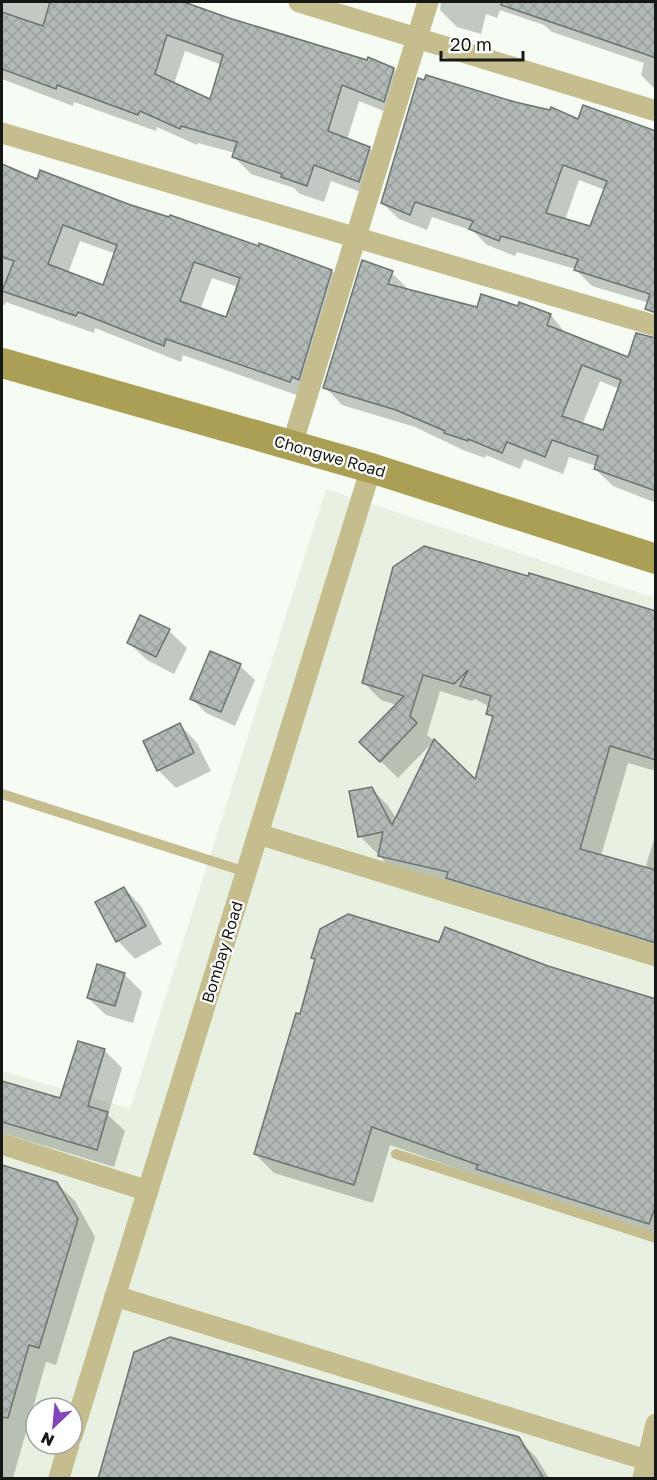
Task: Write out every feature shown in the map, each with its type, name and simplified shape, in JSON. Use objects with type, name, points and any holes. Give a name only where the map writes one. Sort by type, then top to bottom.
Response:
[{"type":"street","points":[[299,2],[656,111]]},
{"type":"street","points":[[292,445],[428,2]]},
{"type":"street","points":[[2,133],[656,326]]},
{"type":"street","name":"Chongwe Road","points":[[2,363],[371,468],[656,559]]},
{"type":"street","name":"Bombay Road","points":[[84,1397],[371,468]]},
{"type":"street","points":[[258,834],[656,956]]},
{"type":"street","points":[[2,1144],[148,1191]]},
{"type":"street","points":[[115,1296],[649,1468],[656,1424]]},
{"type":"street","points":[[59,1479],[66,1456]]},
{"type":"lane","points":[[2,794],[246,872]]},
{"type":"lane","points":[[396,1154],[656,1238]]},
{"type":"shaded area","points":[[326,489],[655,598],[655,1478],[2,1478],[2,1071],[130,1109]]},
{"type":"building","points":[[50,2],[184,2],[367,60],[368,57],[394,68],[384,102],[342,85],[328,131],[370,147],[359,182],[314,165],[307,186],[281,177],[282,174],[232,157],[237,142],[181,126],[180,129],[140,111],[138,115],[57,85],[56,89],[2,69],[2,12],[43,26]],"holes":[[[167,35],[223,55],[210,99],[155,74]]]},
{"type":"building","points":[[502,2],[656,2],[656,58],[501,5]]},
{"type":"building","points":[[426,75],[515,102],[550,110],[551,107],[578,119],[583,105],[656,131],[656,313],[645,309],[650,294],[574,270],[578,259],[501,236],[499,241],[469,229],[473,221],[415,202],[410,215],[381,203],[418,78],[424,80]],"holes":[[[563,165],[607,181],[590,226],[546,213]]]},
{"type":"building","points":[[2,164],[37,179],[40,170],[128,204],[169,217],[170,215],[259,246],[259,243],[332,270],[299,380],[292,377],[290,382],[166,339],[164,346],[78,312],[76,316],[2,291],[14,261],[2,257]],"holes":[[[63,225],[117,245],[103,285],[48,264]],[[194,262],[240,278],[226,317],[180,301]]]},
{"type":"building","points":[[362,260],[393,271],[388,284],[477,307],[481,294],[518,306],[519,302],[551,314],[547,325],[628,357],[636,333],[656,338],[656,491],[594,469],[598,456],[552,440],[545,457],[507,442],[502,453],[468,439],[468,441],[444,433],[445,431],[396,410],[323,388]],"holes":[[[582,365],[621,380],[603,430],[562,416]]]},
{"type":"building","points":[[424,546],[528,576],[529,573],[656,611],[656,760],[610,746],[580,849],[656,870],[656,943],[446,878],[448,872],[378,856],[383,832],[358,837],[349,791],[372,787],[392,825],[434,739],[475,779],[493,716],[486,714],[491,696],[460,686],[468,670],[454,684],[423,675],[410,716],[417,723],[380,762],[359,742],[404,696],[362,683],[393,567]]},
{"type":"building","points":[[140,615],[170,629],[156,657],[127,643]]},
{"type":"building","points":[[210,651],[241,664],[221,712],[190,699]]},
{"type":"building","points":[[180,723],[194,753],[157,771],[143,741]]},
{"type":"building","points":[[124,887],[146,926],[116,942],[95,902]]},
{"type":"building","points":[[348,914],[439,942],[445,927],[548,966],[656,999],[656,1205],[649,1224],[476,1169],[478,1165],[372,1127],[354,1185],[254,1154],[296,1013],[300,1014],[315,959],[311,958],[320,929]]},
{"type":"building","points":[[97,964],[125,973],[115,1006],[87,998]]},
{"type":"building","points":[[78,1041],[105,1049],[88,1106],[108,1112],[97,1150],[2,1122],[2,1081],[60,1098]]},
{"type":"building","points":[[2,1165],[57,1182],[78,1219],[39,1348],[29,1345],[8,1418],[2,1417]]},
{"type":"building","points":[[170,1337],[519,1437],[544,1479],[98,1479],[134,1352]]}]
